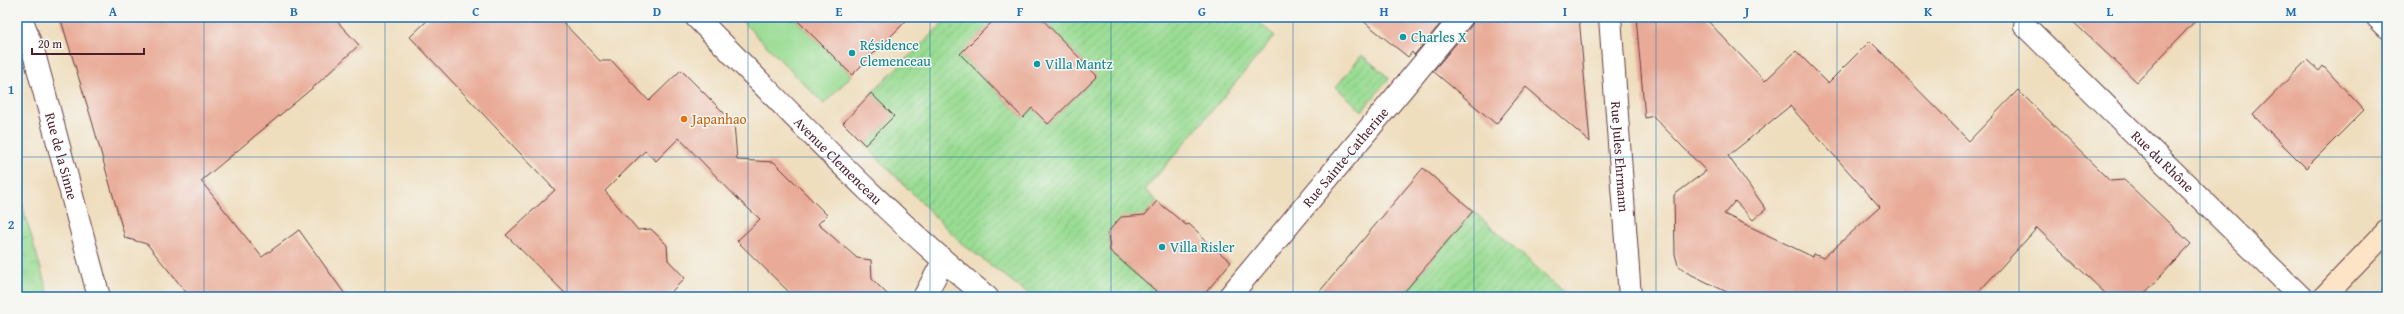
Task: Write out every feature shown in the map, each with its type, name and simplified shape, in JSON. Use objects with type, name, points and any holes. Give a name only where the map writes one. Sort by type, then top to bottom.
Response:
[{"type":"main road","points":[[2324,297],[2387,231]]},
{"type":"street","name":"Rue de la Sinne","points":[[21,17],[35,57],[99,297]]},
{"type":"street","name":"Avenue Clemenceau","points":[[696,17],[879,203],[943,262],[987,297]]},
{"type":"street","name":"Rue Sainte-Catherine","points":[[1229,297],[1462,17]]},
{"type":"street","name":"Rue Jules Ehrmann","points":[[1610,17],[1630,297]]},
{"type":"street","points":[[2377,17],[2387,27]]},
{"type":"street","name":"Rue du Rhône","points":[[2025,26],[2301,297]]},
{"type":"street","points":[[924,297],[943,262]]},
{"type":"green space","points":[[738,17],[789,17],[792,20],[794,18],[852,75],[824,104]]},
{"type":"green space","points":[[935,17],[997,17],[960,54],[1023,118],[1032,108],[1048,124],[1097,76],[1040,17],[1252,17],[1275,36],[1145,190],[1157,201],[1139,221],[1108,232],[1109,244],[1116,249],[1113,254],[1163,297],[1033,297],[961,243],[865,145],[894,116],[871,93],[942,24]]},
{"type":"green space","points":[[1362,55],[1389,78],[1362,111],[1336,87]]},
{"type":"green space","points":[[17,187],[49,297],[17,297]]},
{"type":"green space","points":[[1473,211],[1570,297],[1401,297]]},
{"type":"building","points":[[60,17],[333,17],[359,45],[316,85],[201,181],[262,257],[299,230],[347,297],[190,297],[147,244],[125,238],[92,121]]},
{"type":"building","points":[[431,17],[558,17],[600,61],[612,61],[649,101],[681,70],[734,123],[737,160],[774,162],[827,215],[818,224],[857,258],[871,260],[872,279],[890,297],[794,297],[737,241],[760,219],[740,201],[679,138],[656,161],[645,151],[605,191],[638,230],[651,229],[667,245],[668,260],[685,278],[666,297],[569,297],[506,235],[555,190],[410,37]]},
{"type":"building","name":"Résidence Clemenceau","points":[[794,17],[910,17],[852,75]]},
{"type":"building","name":"Villa Mantz","points":[[997,17],[1040,17],[1097,76],[1048,124],[1032,108],[1023,118],[960,54]]},
{"type":"building","name":"Charles X","points":[[1358,17],[1446,17],[1414,55],[1412,52],[1408,57]]},
{"type":"building","points":[[1474,17],[1579,17],[1590,142],[1526,87],[1496,124],[1433,71],[1472,25]]},
{"type":"building","points":[[1636,17],[1704,17],[1765,81],[1796,51],[1828,83],[1870,41],[1969,141],[2018,90],[2110,181],[2124,180],[2191,244],[2141,297],[2109,297],[2037,228],[1974,297],[1737,297],[1686,272],[1678,265],[1675,254],[1674,195],[1706,171],[1653,116],[1645,118]],"holes":[[[1790,106],[1880,207],[1823,258],[1814,254],[1813,257],[1724,214],[1735,201],[1753,220],[1766,209],[1728,156]]]},
{"type":"building","points":[[2068,17],[2199,17],[2137,82]]},
{"type":"building","points":[[2307,60],[2319,71],[2323,66],[2364,110],[2306,168],[2253,115]]},
{"type":"building","points":[[871,93],[894,116],[865,145],[843,123]]},
{"type":"building","points":[[1423,168],[1473,211],[1400,297],[1315,297]]},
{"type":"building","name":"Villa Risler","points":[[1157,201],[1186,225],[1189,224],[1201,235],[1202,238],[1231,262],[1202,297],[1163,297],[1110,251],[1108,232],[1121,217],[1145,215]]},
{"type":"place","name":"Charles X","points":[[1403,37]]},
{"type":"place","name":"Résidence Clemenceau","points":[[852,53]]},
{"type":"place","name":"Villa Mantz","points":[[1037,64]]},
{"type":"place","name":"Japanhao","points":[[684,119]]},
{"type":"place","name":"Villa Risler","points":[[1162,247]]}]
